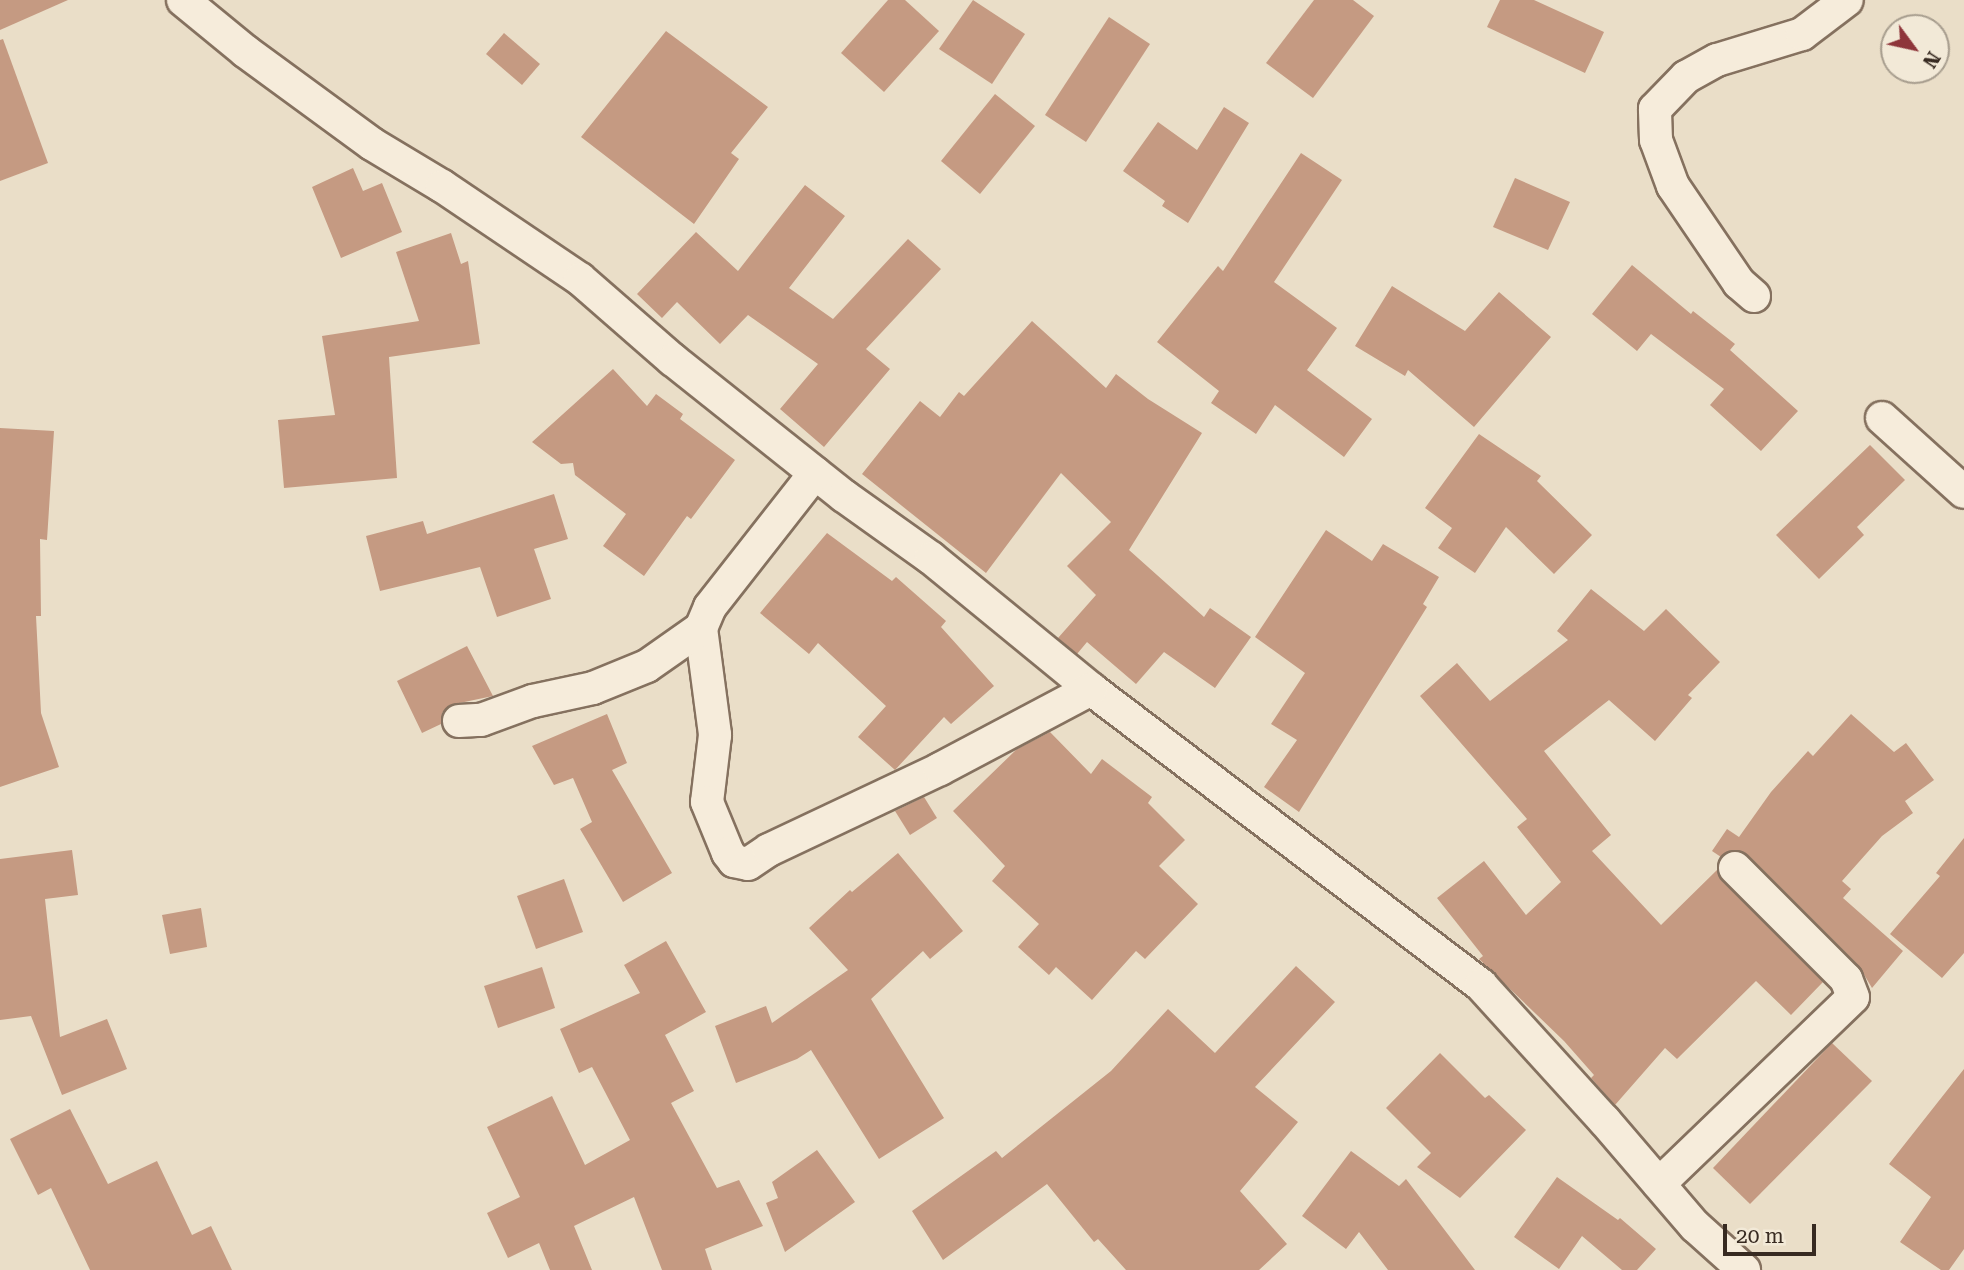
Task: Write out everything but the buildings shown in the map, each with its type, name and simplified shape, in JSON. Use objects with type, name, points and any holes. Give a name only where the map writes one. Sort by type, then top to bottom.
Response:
[{"type":"street","points":[[183,0],[244,51],[372,144],[442,186],[580,279],[673,360],[815,472],[931,558],[1091,688],[1481,985],[1695,1226],[1744,1270]]},
{"type":"street","points":[[1754,296],[1739,283],[1673,186],[1656,140],[1656,109],[1686,77],[1717,60],[1802,34],[1847,0]]},
{"type":"street","points":[[1882,418],[1964,492]]},
{"type":"street","points":[[815,472],[710,607],[701,628],[715,735],[707,802],[727,853],[734,861],[748,864],[769,850],[940,769],[1091,688]]},
{"type":"street","points":[[459,721],[481,720],[533,701],[593,688],[647,666],[701,628]]},
{"type":"street","points":[[1659,1184],[1853,998],[1846,979],[1735,868]]}]
